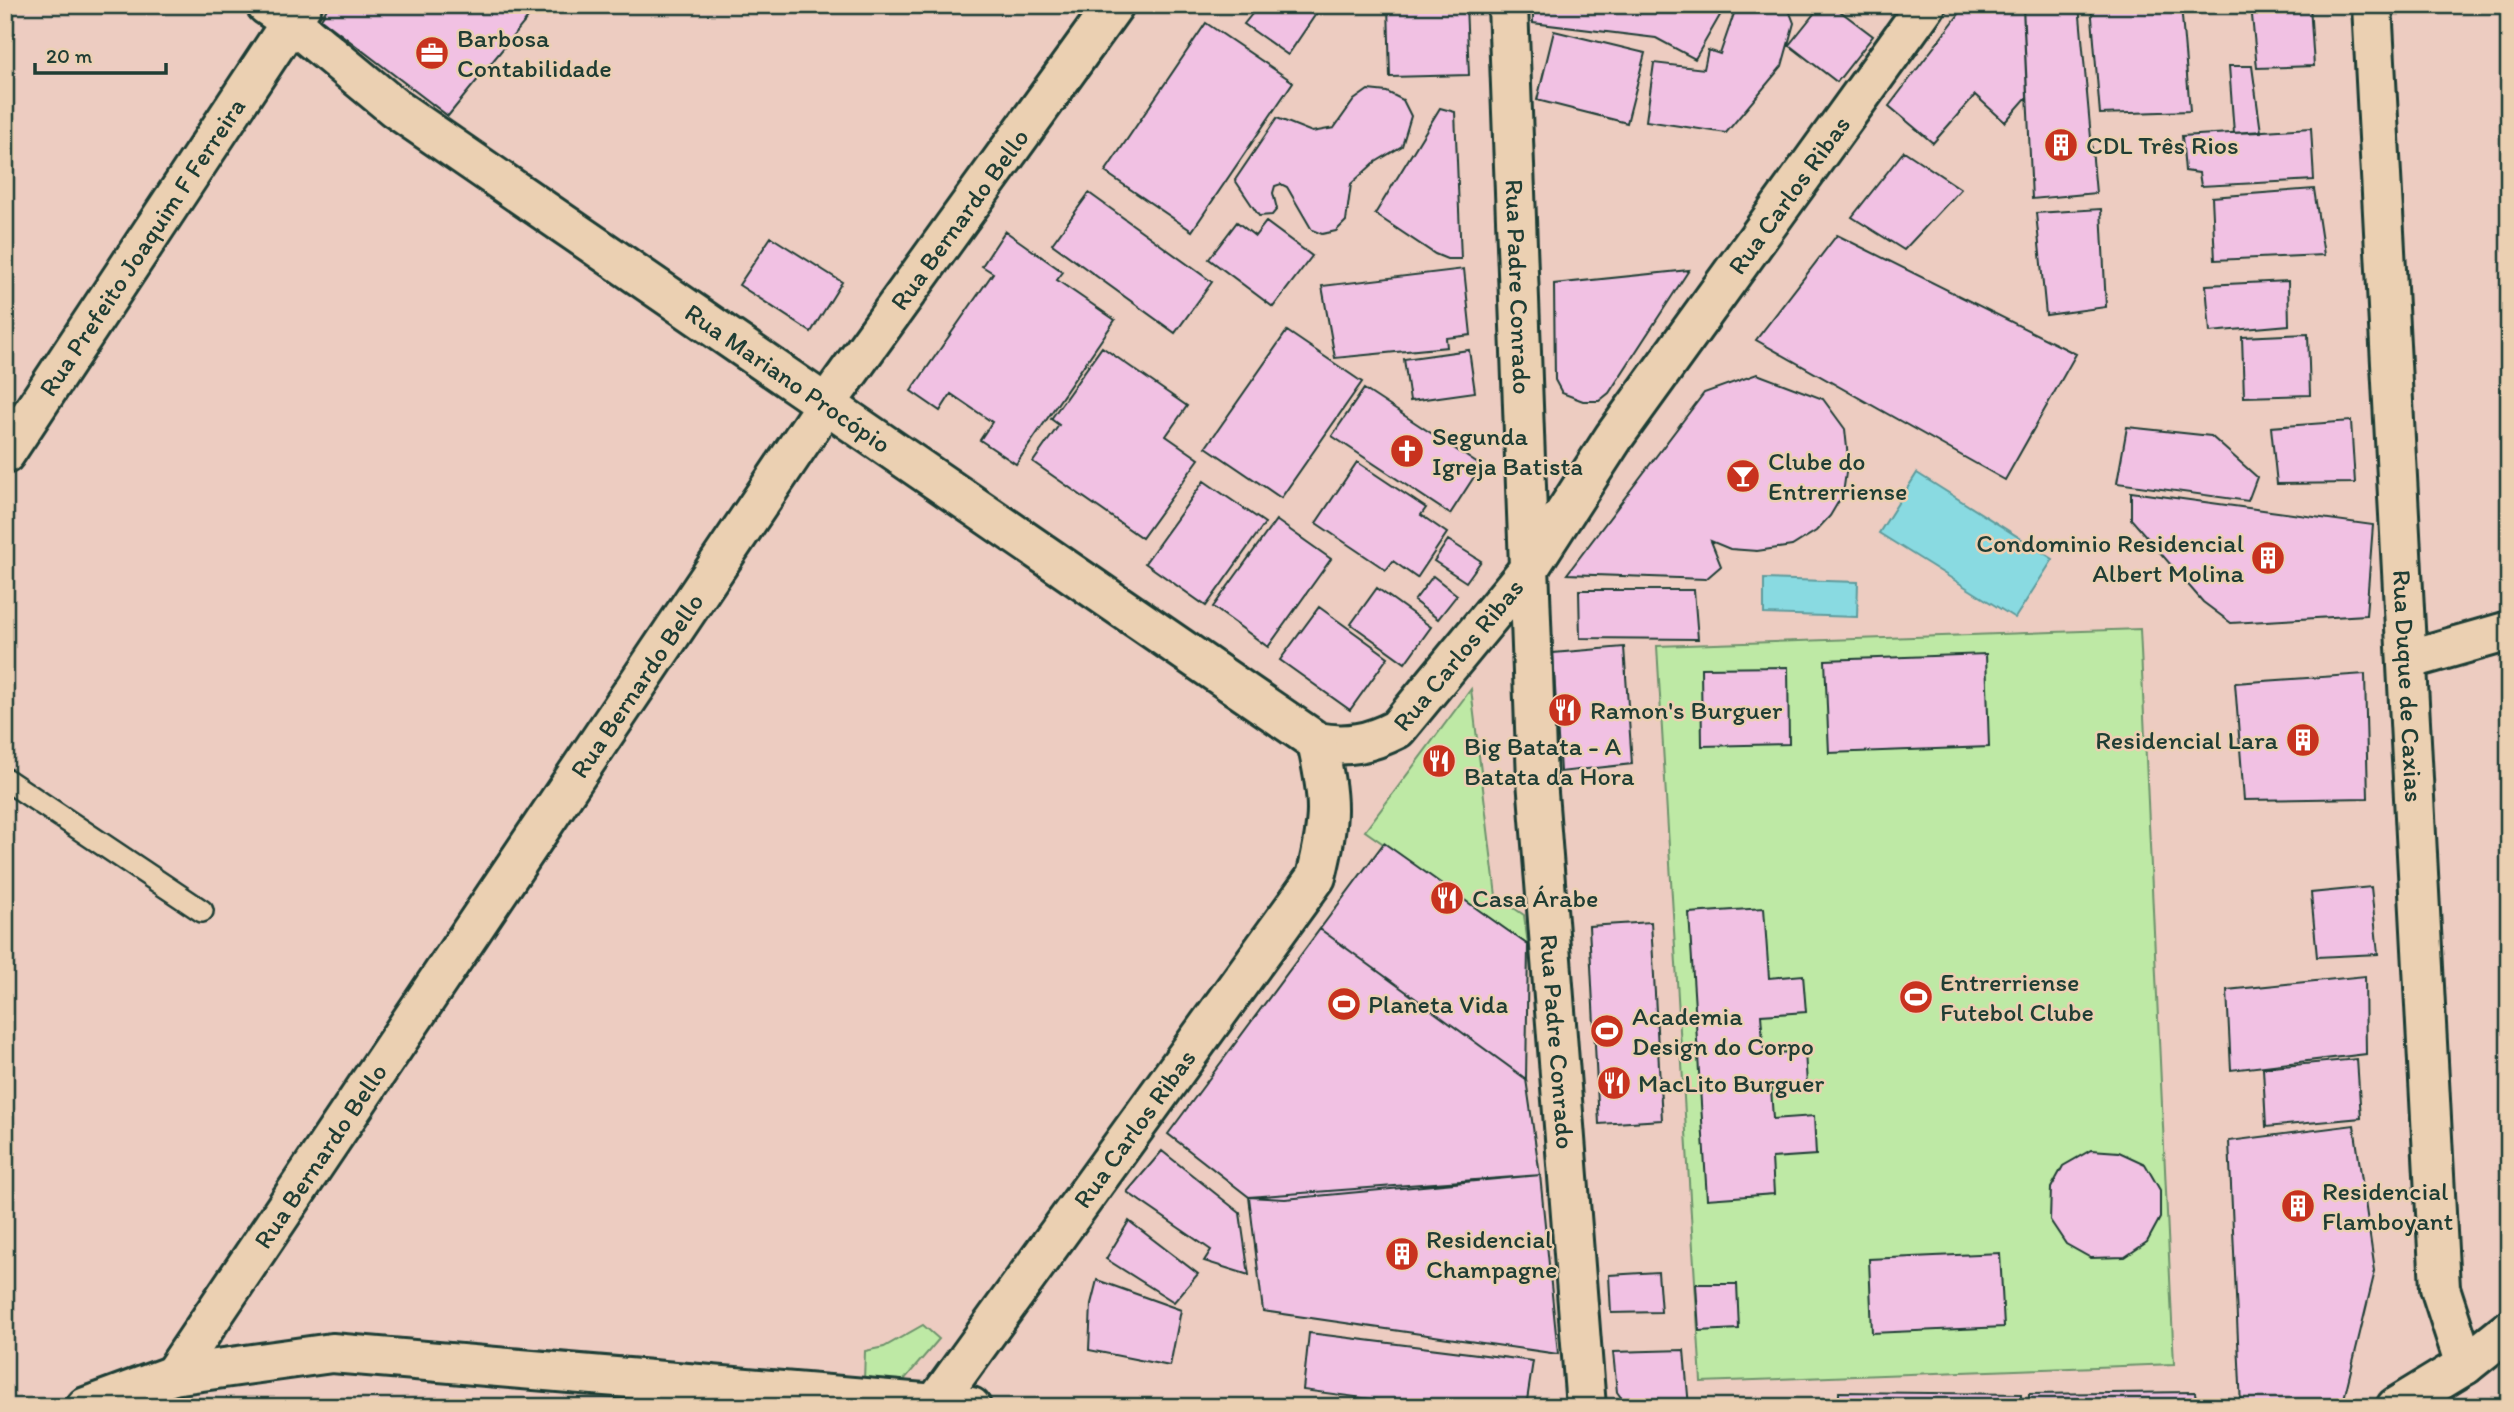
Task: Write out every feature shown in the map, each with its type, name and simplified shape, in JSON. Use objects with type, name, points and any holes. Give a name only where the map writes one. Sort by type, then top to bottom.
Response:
[{"type":"street","name":"Rua Bernardo Bello","points":[[173,1375],[827,404],[1114,5]]},
{"type":"street","name":"Rua Padre Conrado","points":[[1508,5],[1537,780],[1586,1407]]},
{"type":"street","name":"Rua Carlos Ribas","points":[[953,1405],[1316,877],[1328,828],[1328,789],[1317,742],[1335,745],[1371,742],[1397,729],[1528,570],[1614,436],[1926,5]]},
{"type":"street","name":"Rua Duque de Caxias","points":[[2372,5],[2440,1288],[2465,1365]]},
{"type":"street","name":"Rua Mariano Procópio","points":[[286,11],[395,108],[1317,742]]},
{"type":"street","name":"Rua Prefeito Joaquim F Ferreira","points":[[5,454],[286,11]]},
{"type":"street","points":[[2407,660],[2509,631]]},
{"type":"street","points":[[2396,1407],[2465,1365],[2509,1330]]},
{"type":"street","points":[[86,1407],[173,1375],[332,1353],[953,1405]]},
{"type":"lane","points":[[5,779],[202,911]]},
{"type":"green space","points":[[2140,629],[2174,1364],[1701,1382],[1657,646]]},
{"type":"green space","points":[[1471,689],[1496,896],[1524,915],[1528,945],[1365,831]]},
{"type":"green space","points":[[923,1325],[939,1339],[898,1387],[864,1381],[865,1351],[884,1347]]},
{"type":"water","points":[[1917,473],[2053,559],[2015,618],[1879,533]]},
{"type":"water","points":[[1764,579],[1858,582],[1857,617],[1764,614]]},
{"type":"building","name":"Barbosa Contabilidade","points":[[329,5],[532,5],[536,8],[448,116],[321,19]]},
{"type":"building","points":[[1240,5],[1322,5],[1288,55],[1244,24],[1252,14]]},
{"type":"building","points":[[1388,5],[1466,5],[1469,75],[1390,77]]},
{"type":"building","points":[[1533,5],[1726,5],[1695,59],[1656,38],[1533,23]]},
{"type":"building","points":[[1737,5],[1787,5],[1794,23],[1782,66],[1726,133],[1646,121],[1654,63],[1704,69],[1708,50],[1720,54]]},
{"type":"building","points":[[1821,5],[1832,5],[1873,36],[1837,82],[1789,45]]},
{"type":"building","points":[[1966,5],[2023,8],[2027,97],[2005,122],[1975,95],[1933,143],[1889,106]]},
{"type":"building","name":"CDL Três Rios","points":[[2023,5],[2079,5],[2096,193],[2032,199]]},
{"type":"building","points":[[2091,5],[2181,5],[2190,111],[2100,114]]},
{"type":"building","points":[[2251,5],[2310,5],[2314,66],[2257,68]]},
{"type":"building","points":[[1206,23],[1293,82],[1192,231],[1105,172]]},
{"type":"building","points":[[1554,31],[1645,53],[1627,123],[1537,100]]},
{"type":"building","points":[[2229,66],[2252,66],[2261,132],[2234,133]]},
{"type":"building","points":[[1368,90],[1387,92],[1403,100],[1411,116],[1402,146],[1374,163],[1351,184],[1346,221],[1336,231],[1322,234],[1312,230],[1287,187],[1281,184],[1275,186],[1273,193],[1277,209],[1272,215],[1259,216],[1235,180],[1277,118],[1312,132],[1334,128],[1354,100]]},
{"type":"building","points":[[1440,108],[1455,112],[1461,259],[1447,259],[1435,254],[1375,214]]},
{"type":"building","points":[[2311,128],[2314,180],[2201,186],[2199,173],[2185,171],[2182,136]]},
{"type":"building","points":[[1904,151],[1961,189],[1904,250],[1852,217]]},
{"type":"building","points":[[2314,189],[2324,255],[2215,260],[2212,197]]},
{"type":"building","points":[[1089,193],[1212,282],[1175,333],[1052,244]]},
{"type":"building","points":[[2101,209],[2106,307],[2046,315],[2036,213]]},
{"type":"building","points":[[1237,222],[1255,236],[1266,222],[1312,256],[1273,307],[1209,259]]},
{"type":"building","points":[[1005,231],[1063,272],[1057,280],[1115,320],[1016,464],[980,440],[992,422],[951,394],[940,411],[911,391],[993,273],[982,266]]},
{"type":"building","points":[[1837,235],[2076,354],[2005,480],[1756,340]]},
{"type":"building","points":[[771,237],[842,282],[811,332],[739,285]]},
{"type":"building","points":[[1464,269],[1471,335],[1446,338],[1447,347],[1335,358],[1322,286]]},
{"type":"building","points":[[1689,270],[1609,393],[1599,401],[1583,401],[1562,393],[1555,380],[1554,284]]},
{"type":"building","points":[[2288,281],[2289,325],[2210,332],[2206,285]]},
{"type":"building","points":[[1287,331],[1362,382],[1281,498],[1206,447]]},
{"type":"building","points":[[2308,334],[2310,395],[2244,397],[2242,337]]},
{"type":"building","points":[[1102,347],[1187,406],[1166,436],[1199,459],[1142,538],[1033,462],[1059,425],[1051,419]]},
{"type":"building","points":[[1469,350],[1475,392],[1410,401],[1404,359]]},
{"type":"building","name":"Clube do Entrerriense","points":[[1757,374],[1823,399],[1845,429],[1848,458],[1843,494],[1830,516],[1816,531],[1792,546],[1757,551],[1730,549],[1711,541],[1721,566],[1706,579],[1567,574],[1704,393]]},
{"type":"building","name":"Segunda Igreja Batista","points":[[1364,389],[1481,466],[1450,514],[1332,436]]},
{"type":"building","points":[[2351,421],[2355,483],[2277,484],[2271,427]]},
{"type":"building","points":[[2127,427],[2211,436],[2257,477],[2248,501],[2117,483]]},
{"type":"building","points":[[1357,462],[1426,508],[1421,515],[1447,533],[1417,578],[1393,561],[1386,570],[1316,523]]},
{"type":"building","points":[[1204,481],[1265,523],[1206,606],[1145,563]]},
{"type":"building","name":"Condominio Residencial Albert Molina","points":[[2131,492],[2373,525],[2366,615],[2231,623],[2203,602],[2131,519]]},
{"type":"building","points":[[1276,520],[1331,559],[1268,647],[1213,607]]},
{"type":"building","points":[[1448,540],[1481,561],[1466,582],[1434,561]]},
{"type":"building","points":[[1433,576],[1457,595],[1438,619],[1414,601]]},
{"type":"building","points":[[1377,588],[1431,627],[1405,663],[1351,624]]},
{"type":"building","points":[[1579,590],[1694,590],[1698,639],[1580,638]]},
{"type":"building","points":[[1319,607],[1388,657],[1350,710],[1280,660]]},
{"type":"building","points":[[1624,647],[1632,764],[1560,772],[1553,653]]},
{"type":"building","points":[[1986,654],[1989,747],[1829,753],[1825,660]]},
{"type":"building","points":[[1788,667],[1789,744],[1702,746],[1701,668]]},
{"type":"building","name":"Residencial Lara","points":[[2365,674],[2368,798],[2244,800],[2235,683]]},
{"type":"building","points":[[1384,843],[1528,945],[1526,1079],[1320,929]]},
{"type":"building","points":[[2371,887],[2378,954],[2317,957],[2311,893]]},
{"type":"building","points":[[1764,908],[1769,978],[1803,975],[1806,1012],[1761,1015],[1764,1054],[1805,1051],[1807,1085],[1771,1088],[1773,1119],[1814,1116],[1816,1155],[1772,1158],[1774,1194],[1707,1199],[1689,913]]},
{"type":"building","points":[[1651,922],[1662,1120],[1599,1124],[1589,926]]},
{"type":"building","name":"Planeta Vida","points":[[1320,929],[1526,1079],[1540,1175],[1285,1199],[1249,1197],[1168,1134]]},
{"type":"building","points":[[2365,976],[2366,1054],[2231,1070],[2227,990]]},
{"type":"building","points":[[2357,1059],[2361,1118],[2266,1127],[2263,1068]]},
{"type":"building","name":"Residencial Flamboyant","points":[[2354,1125],[2375,1271],[2343,1403],[2328,1407],[2241,1407],[2229,1141]]},
{"type":"building","points":[[2091,1150],[2119,1152],[2145,1164],[2160,1190],[2160,1218],[2147,1242],[2125,1257],[2091,1258],[2066,1244],[2050,1220],[2051,1188],[2063,1166]]},
{"type":"building","points":[[1162,1151],[1240,1213],[1249,1275],[1204,1261],[1211,1250],[1127,1192]]},
{"type":"building","name":"Residencial Champagne","points":[[1540,1175],[1558,1354],[1263,1311],[1249,1197]]},
{"type":"building","points":[[1129,1221],[1198,1274],[1174,1302],[1106,1259]]},
{"type":"building","points":[[2000,1253],[2004,1327],[1872,1333],[1869,1259]]},
{"type":"building","points":[[1658,1272],[1661,1312],[1611,1313],[1609,1275]]},
{"type":"building","points":[[1097,1280],[1181,1310],[1170,1366],[1089,1350],[1091,1304]]},
{"type":"building","points":[[1696,1284],[1737,1284],[1739,1329],[1699,1331]]},
{"type":"building","points":[[1309,1333],[1533,1361],[1526,1407],[1430,1407],[1303,1390]]},
{"type":"building","points":[[1684,1350],[1689,1407],[1628,1407],[1617,1392],[1613,1352]]},
{"type":"building","points":[[1839,1392],[2021,1394],[2021,1407],[1839,1407]]},
{"type":"building","points":[[2195,1392],[2197,1407],[2029,1407],[2029,1394]]},
{"type":"place","name":"Barbosa Contabilidade","points":[[432,53]]},
{"type":"place","name":"CDL Três Rios","points":[[2061,145]]},
{"type":"place","name":"Segunda Igreja Batista","points":[[1407,451]]},
{"type":"place","name":"Clube do Entrerriense","points":[[1743,476]]},
{"type":"place","name":"Condominio Residencial Albert Molina","points":[[2268,558]]},
{"type":"place","name":"Ramon's Burguer","points":[[1565,710]]},
{"type":"place","name":"Residencial Lara","points":[[2303,740]]},
{"type":"place","name":"Big Batata - A Batata da Hora","points":[[1439,761]]},
{"type":"place","name":"Casa Árabe","points":[[1447,898]]},
{"type":"place","name":"Entrerriense Futebol Clube","points":[[1916,997]]},
{"type":"place","name":"Planeta Vida","points":[[1344,1004]]},
{"type":"place","name":"Academia Design do Corpo","points":[[1607,1031]]},
{"type":"place","name":"MacLito Burguer","points":[[1614,1083]]},
{"type":"place","name":"Residencial Flamboyant","points":[[2298,1206]]},
{"type":"place","name":"Residencial Champagne","points":[[1402,1254]]}]
